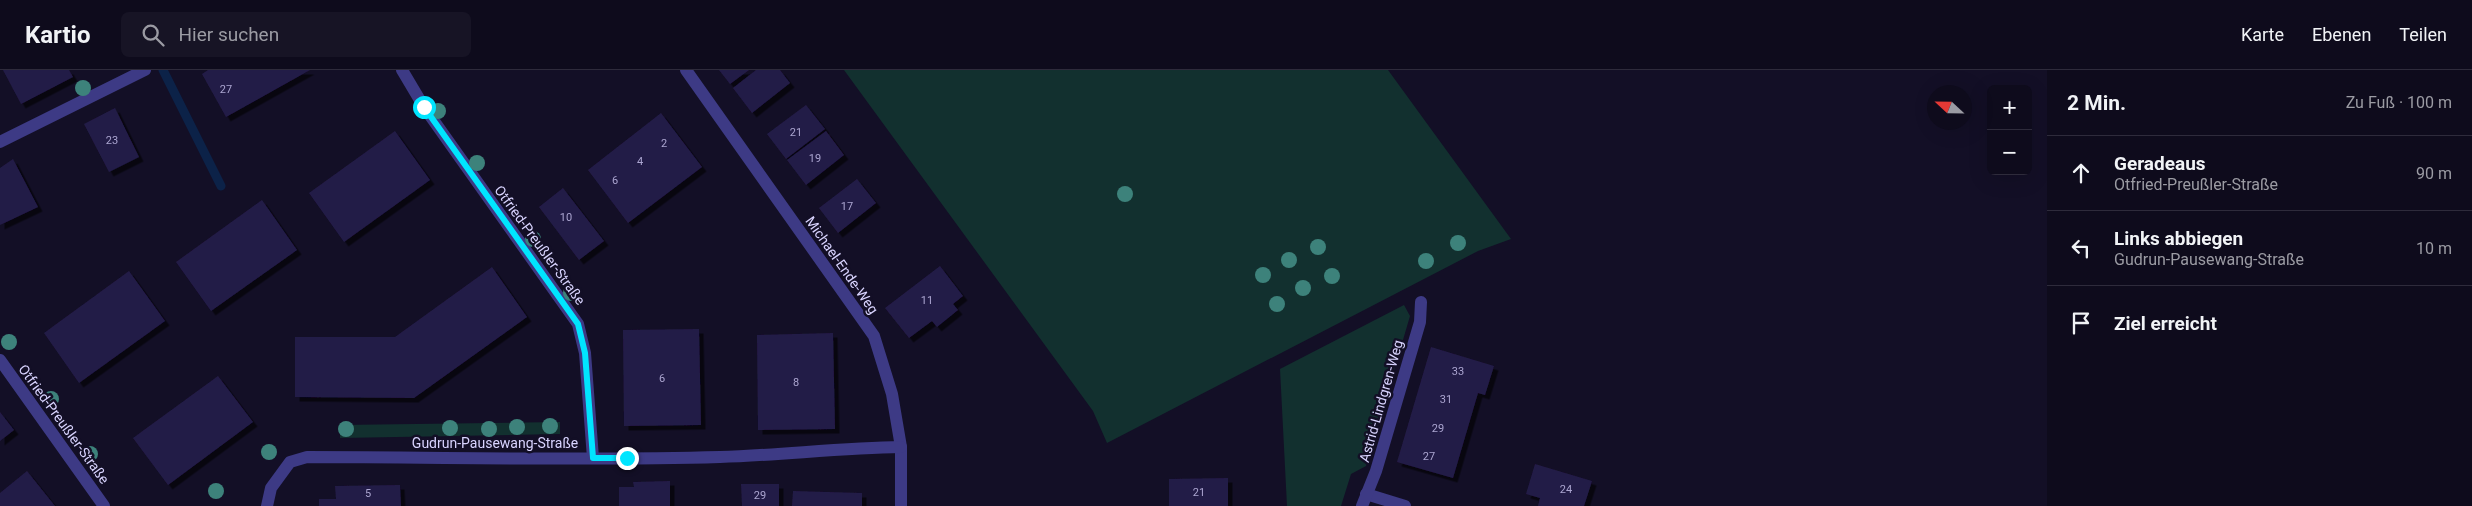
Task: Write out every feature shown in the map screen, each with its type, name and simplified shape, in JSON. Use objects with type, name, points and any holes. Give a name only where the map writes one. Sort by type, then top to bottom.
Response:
[{"type":"street","points":[[0,142],[145,70]]},
{"type":"street","name":"Otfried-Preußler-Straße","points":[[402,70],[424,107],[578,324],[585,353],[593,458]]},
{"type":"street","name":"Michael-Ende-Weg","points":[[686,70],[874,336],[892,394],[902,447],[901,506]]},
{"type":"street","name":"Astrid-Lindgren-Weg","points":[[1364,500],[1376,471],[1420,322],[1421,302]]},
{"type":"street","name":"Otfried-Preußler-Straße","points":[[0,360],[104,506]]},
{"type":"street","name":"Gudrun-Pausewang-Straße","points":[[267,506],[271,488],[290,462],[307,457],[722,457],[843,448],[902,447]]},
{"type":"street","points":[[1364,500],[1405,506]]},
{"type":"green space","points":[[844,70],[1388,70],[1511,239],[1478,251],[1107,443],[1093,411]]},
{"type":"green space","points":[[1404,305],[1410,316],[1366,466],[1351,474],[1341,506],[1287,506],[1280,369]]},
{"type":"green space","points":[[560,422],[560,434],[340,438],[340,425]]},
{"type":"building","points":[[3,70],[69,70],[73,77],[21,104]]},
{"type":"building","points":[[208,70],[310,70],[226,117],[202,74]]},
{"type":"building","points":[[719,70],[749,70],[730,84]]},
{"type":"building","points":[[756,70],[780,70],[790,83],[752,113],[733,88]]},
{"type":"building","points":[[806,105],[825,129],[786,159],[767,134]]},
{"type":"building","points":[[115,108],[139,157],[109,172],[84,124]]},
{"type":"building","points":[[661,113],[702,167],[628,223],[588,170]]},
{"type":"building","points":[[395,131],[430,180],[344,242],[309,193]]},
{"type":"building","points":[[826,131],[844,155],[806,185],[787,160]]},
{"type":"building","points":[[13,159],[38,207],[0,225],[0,168]]},
{"type":"building","points":[[857,179],[876,203],[838,233],[819,208]]},
{"type":"building","points":[[563,188],[604,241],[579,260],[539,207]]},
{"type":"building","points":[[262,200],[297,250],[211,311],[176,262]]},
{"type":"building","points":[[940,266],[963,296],[953,304],[958,310],[937,327],[932,321],[909,338],[885,308]]},
{"type":"building","points":[[492,267],[527,317],[414,398],[295,397],[295,337],[395,337]]},
{"type":"building","points":[[129,271],[165,321],[79,383],[44,333]]},
{"type":"building","points":[[699,329],[701,425],[624,426],[623,330]]},
{"type":"building","points":[[833,333],[835,429],[758,430],[757,335]]},
{"type":"building","points":[[1431,347],[1494,366],[1485,395],[1478,393],[1453,478],[1397,462]]},
{"type":"building","points":[[218,376],[253,422],[168,485],[133,438]]},
{"type":"building","points":[[0,412],[14,430],[0,441]]},
{"type":"building","points":[[1535,464],[1592,481],[1584,506],[1538,506],[1540,498],[1526,494]]},
{"type":"building","points":[[27,471],[55,506],[0,506],[0,493]]},
{"type":"building","points":[[1228,478],[1228,506],[1169,506],[1169,479]]},
{"type":"building","points":[[670,481],[670,506],[619,506],[619,487],[634,487],[633,482]]},
{"type":"building","points":[[741,484],[779,484],[779,506],[742,506]]},
{"type":"building","points":[[400,485],[401,506],[319,506],[319,499],[336,499],[335,486]]},
{"type":"building","points":[[793,491],[862,493],[862,506],[792,506]]},
{"type":"waterway","points":[[163,70],[221,186]]},
{"type":"route","points":[[424,107],[578,324],[585,353],[593,458],[627,458]]}]
